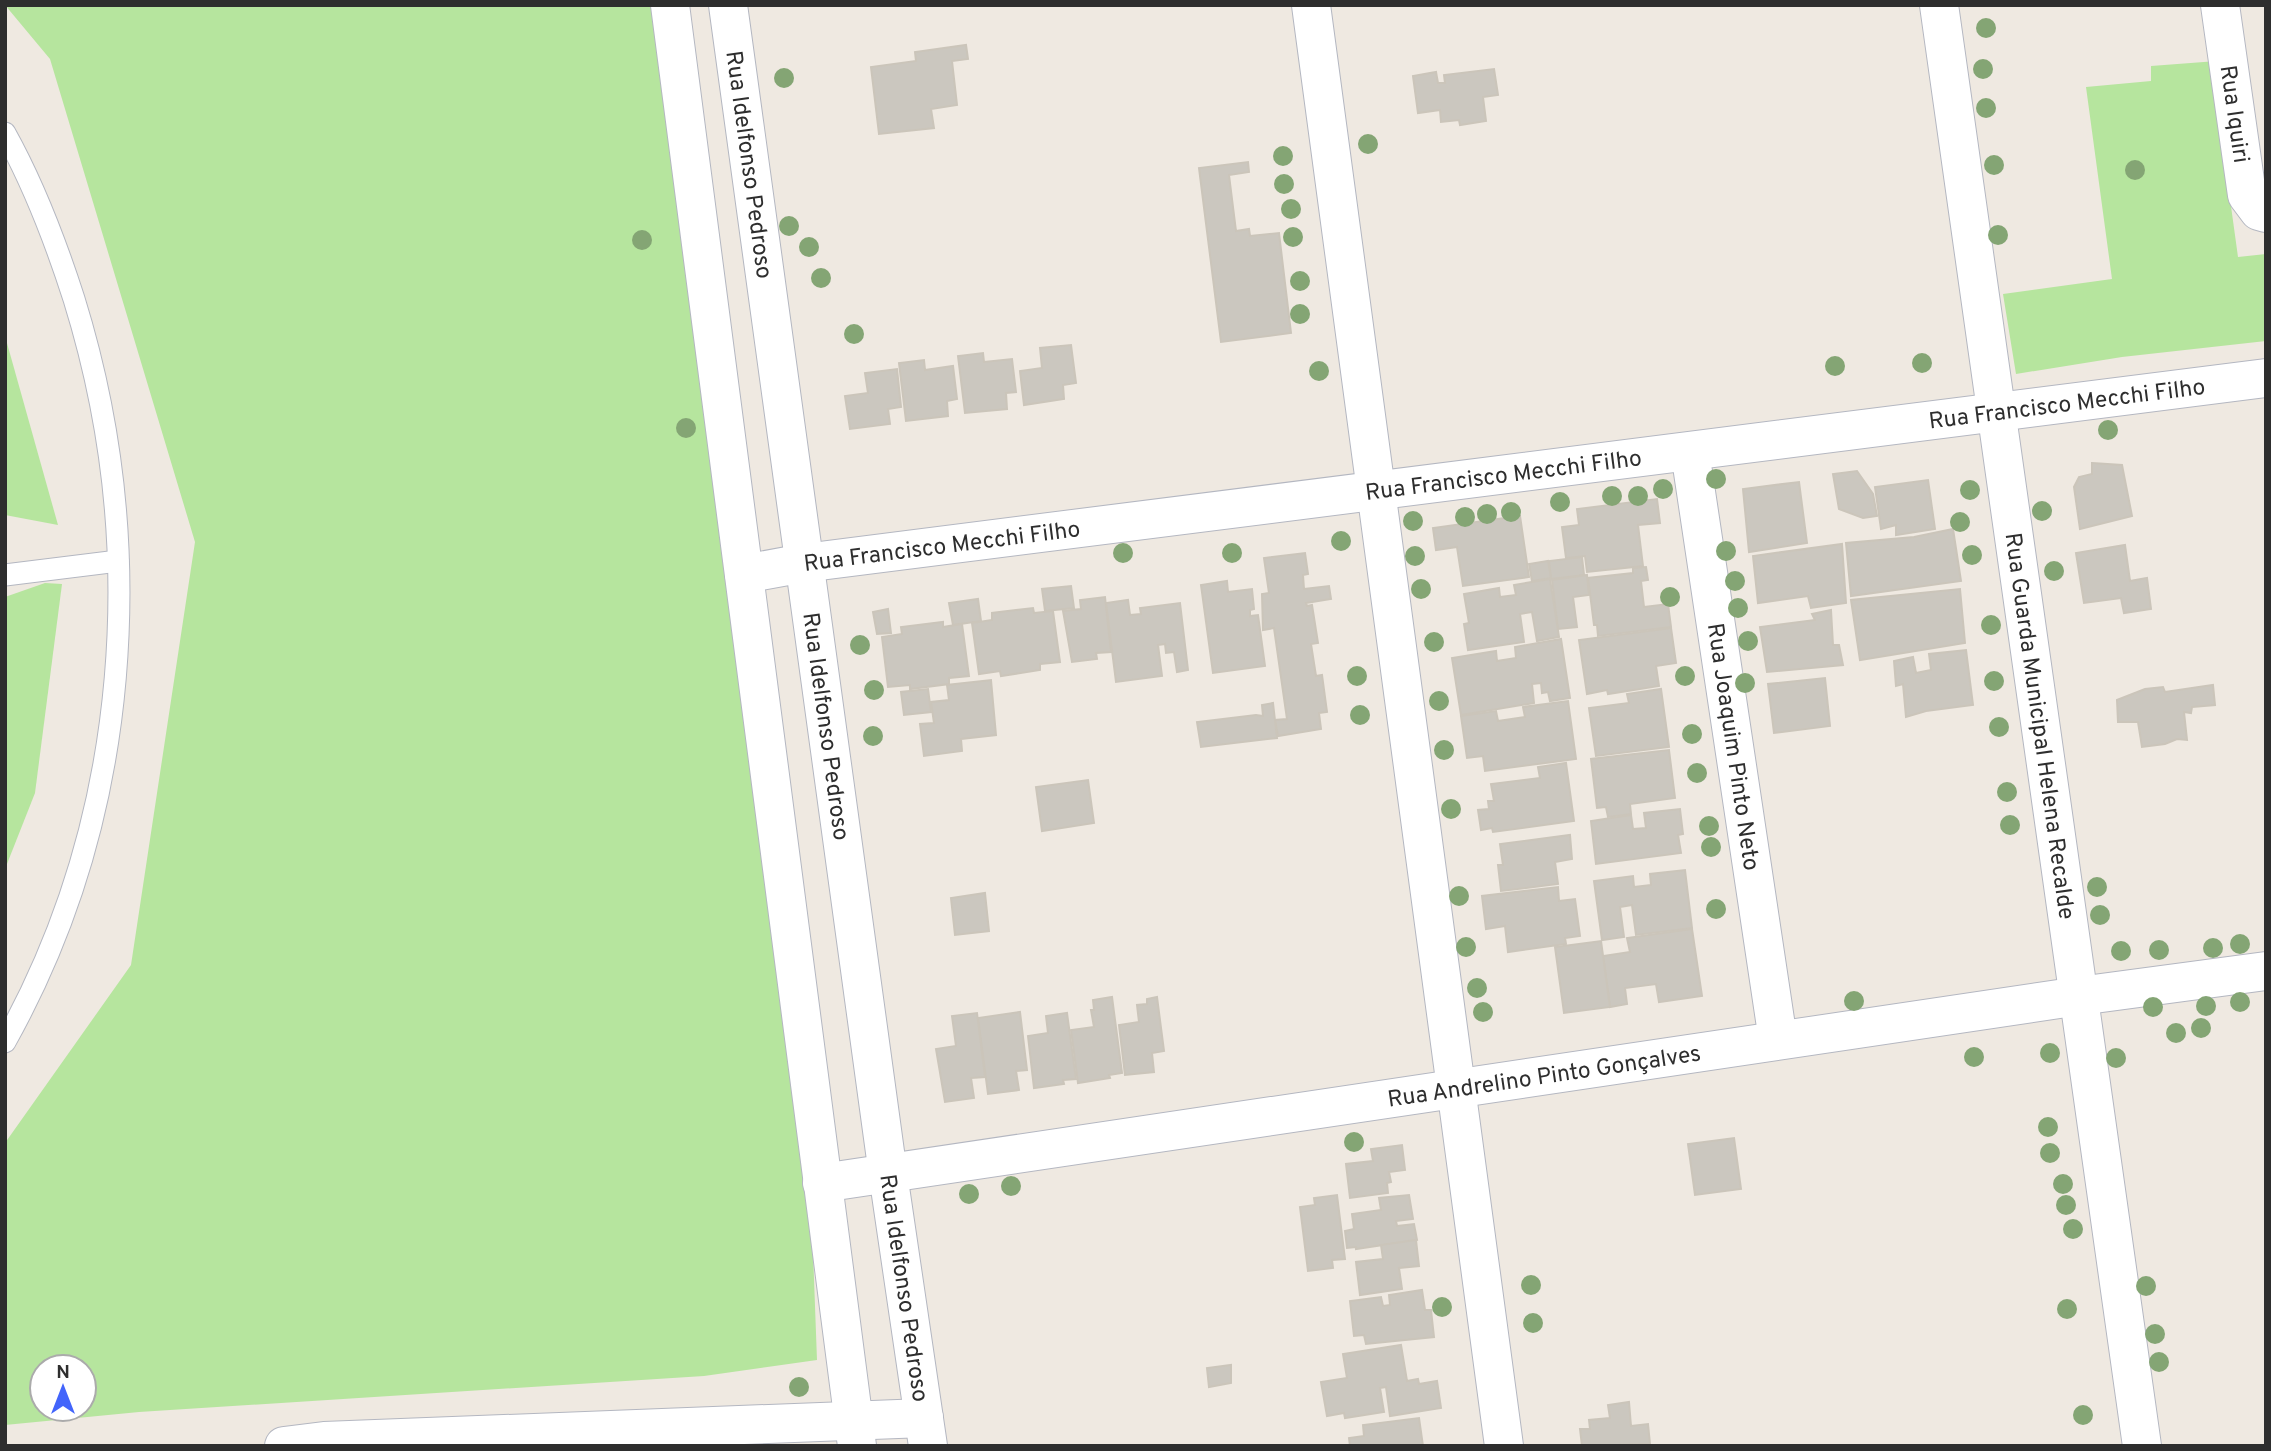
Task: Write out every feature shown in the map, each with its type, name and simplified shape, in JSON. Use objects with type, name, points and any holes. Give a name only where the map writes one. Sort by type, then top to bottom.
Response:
[{"type":"street","points":[[670,5],[856,1434]]},
{"type":"street","name":"Rua Idelfonso Pedroso","points":[[728,5],[888,1174],[926,1432]]},
{"type":"street","points":[[1311,5],[1504,1446]]},
{"type":"street","name":"Rua Guarda Municipal Helena Recalde","points":[[1939,5],[2142,1446]]},
{"type":"street","name":"Rua Iquiri","points":[[2220,5],[2247,195],[2259,211],[2266,213]]},
{"type":"street","name":"Rua Francisco Mecchi Filho","points":[[744,574],[804,563],[2266,378]]},
{"type":"street","name":"Rua Joaquim Pinto Neto","points":[[1690,452],[1778,1040]]},
{"type":"street","name":"Rua Andrelino Pinto Gonçalves","points":[[822,1183],[1778,1040],[2266,971]]},
{"type":"street","points":[[284,1446],[324,1443],[926,1432]]},
{"type":"lane","points":[[5,133],[41,207],[65,271],[101,403],[112,471],[119,604],[116,670],[96,803],[58,930],[33,993],[5,1042]]},
{"type":"lane","points":[[5,576],[118,561]]},
{"type":"green space","points":[[5,5],[653,5],[809,1144],[817,1360],[704,1376],[98,1416],[98,1353],[28,1353],[28,1423],[5,1425],[5,1143],[131,965],[195,542],[50,59]]},
{"type":"green space","points":[[2217,61],[2238,257],[2266,254],[2266,341],[2122,357],[2016,374],[2003,294],[2112,279],[2086,87],[2151,81],[2151,66]]},
{"type":"green space","points":[[5,336],[58,525],[5,515]]},
{"type":"green space","points":[[45,583],[62,584],[35,793],[5,869],[5,597]]},
{"type":"building","points":[[966,45],[968,59],[952,61],[957,105],[931,109],[934,128],[879,134],[871,67],[916,61],[915,52]]},
{"type":"building","points":[[1494,69],[1498,95],[1483,97],[1486,121],[1460,125],[1459,120],[1441,122],[1440,110],[1418,113],[1413,76],[1436,72],[1438,83],[1445,83],[1444,75]]},
{"type":"building","points":[[1248,162],[1249,172],[1229,175],[1236,231],[1249,229],[1250,236],[1279,233],[1291,333],[1221,342],[1199,168]]},
{"type":"building","points":[[1071,345],[1076,383],[1063,385],[1064,399],[1024,405],[1020,371],[1042,368],[1040,348]]},
{"type":"building","points":[[983,353],[984,362],[1012,359],[1016,392],[1006,393],[1007,409],[965,413],[958,356]]},
{"type":"building","points":[[924,360],[925,370],[953,366],[957,399],[947,401],[948,416],[906,421],[899,363]]},
{"type":"building","points":[[897,369],[901,407],[888,409],[890,424],[850,429],[845,396],[868,393],[865,373]]},
{"type":"building","points":[[2092,463],[2122,465],[2132,516],[2080,529],[2074,487],[2079,477],[2092,474]]},
{"type":"building","points":[[1857,471],[1873,494],[1877,516],[1863,518],[1839,509],[1833,474]]},
{"type":"building","points":[[1928,480],[1935,529],[1896,535],[1896,525],[1881,529],[1875,487]]},
{"type":"building","points":[[1799,482],[1807,543],[1749,552],[1743,489]]},
{"type":"building","points":[[1657,499],[1660,523],[1638,525],[1643,566],[1587,572],[1585,556],[1566,558],[1562,527],[1579,525],[1577,509]]},
{"type":"building","points":[[1520,516],[1529,577],[1463,586],[1457,547],[1436,550],[1433,528]]},
{"type":"building","points":[[1953,529],[1961,581],[1851,596],[1846,543],[1914,537]]},
{"type":"building","points":[[1842,544],[1846,603],[1811,608],[1808,596],[1758,603],[1753,556]]},
{"type":"building","points":[[2125,545],[2130,581],[2147,578],[2151,609],[2124,613],[2121,598],[2084,603],[2076,553]]},
{"type":"building","points":[[1305,553],[1308,574],[1303,575],[1304,589],[1329,586],[1331,599],[1306,603],[1307,606],[1312,605],[1318,643],[1311,644],[1316,676],[1322,675],[1327,712],[1319,713],[1321,729],[1278,736],[1275,720],[1287,719],[1274,628],[1263,630],[1262,594],[1269,593],[1264,558]]},
{"type":"building","points":[[1582,557],[1584,575],[1551,579],[1549,561]]},
{"type":"building","points":[[1548,561],[1551,578],[1532,581],[1529,564]]},
{"type":"building","points":[[1646,567],[1648,580],[1641,581],[1644,607],[1668,604],[1671,627],[1598,636],[1588,578],[1633,573],[1633,568]]},
{"type":"building","points":[[1587,575],[1589,595],[1573,597],[1577,627],[1558,629],[1552,580]]},
{"type":"building","points":[[1550,579],[1559,637],[1537,641],[1532,612],[1520,614],[1524,642],[1468,650],[1464,624],[1469,623],[1464,594],[1499,588],[1500,597],[1516,595],[1514,585]]},
{"type":"building","points":[[1227,581],[1228,592],[1252,589],[1254,609],[1250,610],[1250,616],[1258,615],[1265,666],[1213,673],[1201,585]]},
{"type":"building","points":[[1071,586],[1074,608],[1045,611],[1042,589]]},
{"type":"building","points":[[1960,589],[1965,643],[1860,660],[1851,600]]},
{"type":"building","points":[[1105,597],[1111,652],[1096,653],[1097,659],[1072,662],[1063,611],[1081,609],[1080,600]]},
{"type":"building","points":[[978,599],[981,621],[953,625],[949,603]]},
{"type":"building","points":[[1128,600],[1130,615],[1141,614],[1140,608],[1180,603],[1188,670],[1177,672],[1174,652],[1166,653],[1165,644],[1158,645],[1162,676],[1116,682],[1106,603]]},
{"type":"building","points":[[1033,608],[1034,613],[1053,611],[1060,662],[1040,664],[1040,670],[1001,676],[1000,671],[979,674],[972,623],[992,620],[992,613]]},
{"type":"building","points":[[888,609],[891,633],[877,634],[873,612]]},
{"type":"building","points":[[1831,610],[1833,645],[1839,645],[1843,665],[1767,672],[1760,627],[1815,620],[1812,614]]},
{"type":"building","points":[[943,622],[943,627],[962,624],[969,676],[949,678],[949,684],[910,689],[910,685],[888,687],[882,637],[902,634],[901,627]]},
{"type":"building","points":[[1671,628],[1676,663],[1656,666],[1659,686],[1608,694],[1607,690],[1587,694],[1579,640]]},
{"type":"building","points":[[1561,639],[1570,698],[1550,701],[1548,692],[1542,693],[1541,683],[1532,684],[1534,703],[1461,715],[1452,658],[1496,651],[1497,661],[1516,658],[1515,647]]},
{"type":"building","points":[[1966,650],[1973,705],[1926,711],[1906,717],[1903,684],[1896,686],[1894,661],[1913,657],[1916,673],[1931,670],[1929,654]]},
{"type":"building","points":[[1825,678],[1830,726],[1774,733],[1768,684]]},
{"type":"building","points":[[991,680],[996,735],[961,739],[962,751],[924,756],[920,724],[934,723],[931,702],[949,700],[947,685]]},
{"type":"building","points":[[2213,685],[2215,705],[2192,707],[2191,713],[2184,712],[2187,740],[2177,739],[2165,744],[2142,747],[2138,722],[2118,722],[2117,700],[2145,689],[2163,687],[2165,692]]},
{"type":"building","points":[[928,689],[931,712],[904,715],[901,692]]},
{"type":"building","points":[[1661,689],[1669,747],[1596,756],[1589,708],[1629,703],[1627,694]]},
{"type":"building","points":[[1568,701],[1576,759],[1485,771],[1483,756],[1467,758],[1461,716],[1496,711],[1498,721],[1525,717],[1523,707]]},
{"type":"building","points":[[1273,703],[1277,738],[1201,747],[1197,722],[1263,716],[1262,705]]},
{"type":"building","points":[[1669,750],[1675,798],[1630,804],[1631,814],[1608,817],[1606,807],[1597,808],[1591,759]]},
{"type":"building","points":[[1566,763],[1574,821],[1493,832],[1492,828],[1481,830],[1478,810],[1489,809],[1488,801],[1494,801],[1491,784],[1540,778],[1538,767]]},
{"type":"building","points":[[1088,780],[1094,823],[1042,831],[1036,787]]},
{"type":"building","points":[[1680,809],[1683,834],[1678,835],[1681,853],[1596,864],[1591,821],[1631,815],[1633,829],[1646,828],[1644,813]]},
{"type":"building","points":[[1570,835],[1572,859],[1555,862],[1558,884],[1501,891],[1498,865],[1503,865],[1500,844]]},
{"type":"building","points":[[1685,870],[1692,928],[1636,935],[1632,905],[1620,907],[1624,937],[1602,940],[1594,881],[1633,876],[1634,887],[1651,885],[1650,874]]},
{"type":"building","points":[[1558,887],[1559,901],[1575,899],[1580,936],[1565,938],[1566,944],[1508,952],[1505,926],[1486,929],[1482,896]]},
{"type":"building","points":[[985,893],[989,931],[955,935],[951,898]]},
{"type":"building","points":[[1692,929],[1702,996],[1659,1002],[1656,984],[1625,988],[1627,1004],[1610,1007],[1603,956],[1630,952],[1627,938]]},
{"type":"building","points":[[1601,941],[1610,1007],[1564,1013],[1555,947]]},
{"type":"building","points":[[1112,997],[1122,1073],[1109,1075],[1110,1078],[1078,1083],[1071,1030],[1094,1027],[1091,1010],[1094,1010],[1093,1000]]},
{"type":"building","points":[[1157,997],[1164,1051],[1152,1053],[1154,1072],[1125,1075],[1119,1025],[1139,1022],[1137,1005],[1147,1004],[1147,999]]},
{"type":"building","points":[[1020,1012],[1027,1070],[1016,1071],[1019,1090],[988,1094],[978,1018]]},
{"type":"building","points":[[977,1013],[985,1077],[971,1078],[974,1098],[945,1102],[936,1049],[956,1046],[952,1016]]},
{"type":"building","points":[[1067,1013],[1076,1079],[1063,1080],[1064,1084],[1034,1088],[1028,1036],[1048,1033],[1046,1016]]},
{"type":"building","points":[[1734,1138],[1741,1189],[1695,1195],[1688,1144]]},
{"type":"building","points":[[1402,1145],[1405,1170],[1389,1172],[1391,1182],[1387,1183],[1388,1193],[1350,1198],[1346,1164],[1373,1161],[1371,1149]]},
{"type":"building","points":[[1337,1195],[1345,1259],[1332,1260],[1333,1268],[1308,1271],[1300,1207],[1315,1205],[1314,1198]]},
{"type":"building","points":[[1409,1195],[1413,1219],[1396,1221],[1397,1226],[1414,1224],[1417,1240],[1347,1248],[1345,1231],[1354,1229],[1352,1214],[1381,1210],[1379,1198]]},
{"type":"building","points":[[1416,1240],[1419,1266],[1399,1268],[1402,1289],[1360,1295],[1356,1262],[1383,1259],[1381,1245]]},
{"type":"building","points":[[1422,1290],[1425,1310],[1431,1310],[1434,1337],[1366,1344],[1364,1335],[1354,1336],[1350,1301],[1381,1297],[1383,1306],[1390,1305],[1389,1295]]},
{"type":"building","points":[[1401,1345],[1407,1381],[1418,1379],[1419,1384],[1437,1381],[1441,1408],[1390,1416],[1386,1387],[1380,1388],[1384,1412],[1345,1418],[1344,1413],[1327,1416],[1321,1382],[1347,1378],[1343,1354]]},
{"type":"building","points":[[1231,1365],[1231,1383],[1209,1387],[1207,1368]]},
{"type":"building","points":[[1629,1402],[1631,1426],[1648,1424],[1650,1444],[1582,1446],[1580,1429],[1590,1429],[1589,1420],[1610,1418],[1608,1405]]},
{"type":"building","points":[[1419,1418],[1423,1446],[1350,1446],[1349,1438],[1364,1436],[1363,1425]]}]
